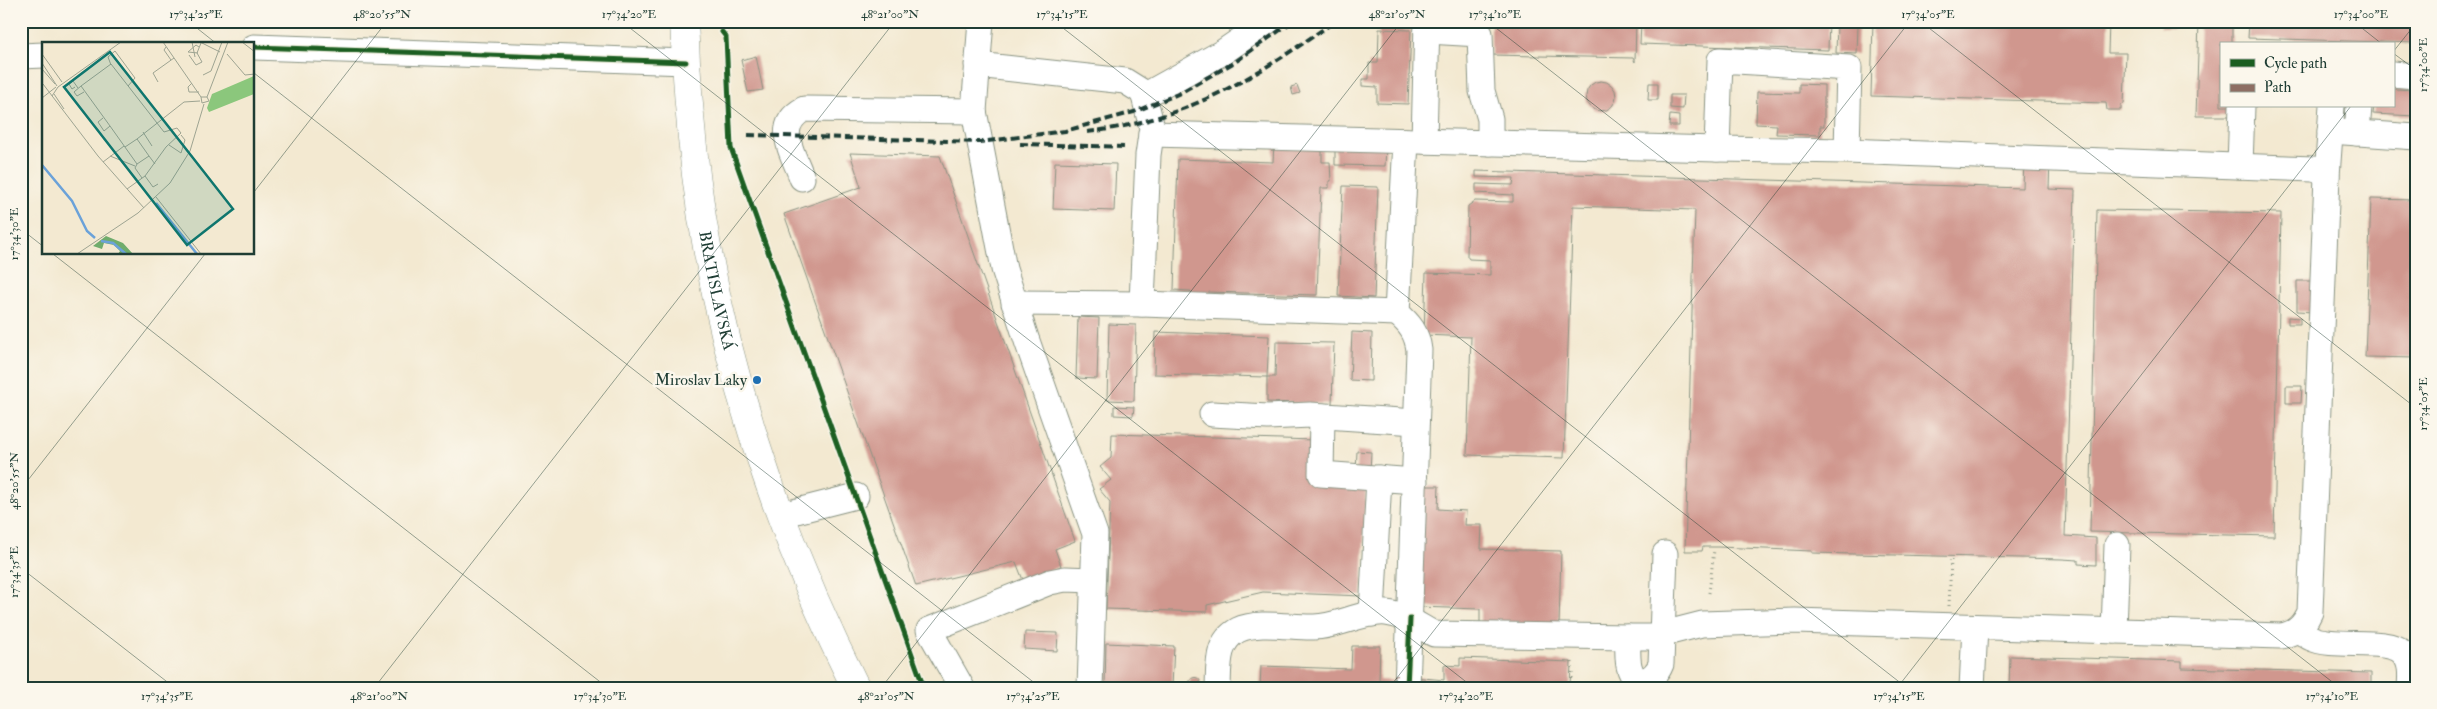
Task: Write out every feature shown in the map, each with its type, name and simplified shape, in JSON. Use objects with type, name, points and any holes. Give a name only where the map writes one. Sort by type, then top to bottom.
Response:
[{"type":"main road","name":"BRATISLAVSKÁ","points":[[684,21],[696,174],[719,301],[748,417],[781,516],[816,603],[856,688]]},
{"type":"street","points":[[981,21],[974,111],[1004,269],[1014,303],[1095,534],[1090,688]]},
{"type":"street","points":[[1144,96],[1223,52],[1268,21]]},
{"type":"street","points":[[1397,313],[1427,26],[1480,34],[1482,91],[1490,119],[1490,143]]},
{"type":"street","points":[[255,47],[686,62]]},
{"type":"street","points":[[21,56],[42,55]]},
{"type":"street","points":[[1717,149],[1720,60],[1849,68],[1847,151]]},
{"type":"street","points":[[978,65],[1125,81],[1144,96],[1148,107],[1151,134],[1148,155],[1142,304]]},
{"type":"street","points":[[2394,74],[2416,76]]},
{"type":"street","points":[[2240,166],[2242,108]]},
{"type":"street","points":[[1218,688],[1219,652],[1226,640],[1238,630],[1252,626],[1316,628],[1383,613],[1410,619],[1434,634],[1651,637],[1702,624],[1795,621],[2281,636],[2293,633],[2304,624],[2310,612],[2327,176],[2332,108]]},
{"type":"street","points":[[2358,133],[2359,108]]},
{"type":"street","points":[[802,178],[787,136],[787,127],[794,115],[804,109],[974,111]]},
{"type":"street","points":[[2330,131],[2416,137]]},
{"type":"street","points":[[1151,134],[1847,151],[2312,168],[2321,171],[2327,176]]},
{"type":"street","points":[[1014,303],[1142,304],[1397,313],[1411,325],[1417,338],[1408,688]]},
{"type":"street","points":[[1212,414],[1322,416],[1416,422]]},
{"type":"street","points":[[1322,416],[1321,474],[1414,481]]},
{"type":"street","points":[[1372,614],[1378,478]]},
{"type":"street","points":[[781,516],[856,496]]},
{"type":"street","points":[[2114,631],[2118,546]]},
{"type":"street","points":[[1628,637],[1628,665],[1632,675],[1640,680],[1650,680],[1658,674],[1661,664],[1665,554]]},
{"type":"street","points":[[962,688],[929,630],[1050,582],[1065,579],[1093,580]]},
{"type":"street","points":[[1972,688],[1975,627]]},
{"type":"street","points":[[2298,629],[2311,638],[2326,642],[2391,646],[2401,650],[2408,660],[2410,688]]},
{"type":"path","points":[[1710,593],[1714,550]]},
{"type":"path","points":[[1948,626],[1951,559]]},
{"type":"path","points":[[1572,658],[1572,688]]},
{"type":"building","points":[[1491,21],[1636,21],[1635,62],[1633,58],[1491,55]]},
{"type":"building","points":[[1641,21],[1829,21],[1828,50],[1640,44]]},
{"type":"building","points":[[1873,21],[2109,21],[2108,53],[2126,53],[2124,104],[2121,105],[2121,110],[2107,110],[2106,103],[1871,96]]},
{"type":"building","points":[[2162,21],[2175,21],[2175,28],[2161,28]]},
{"type":"building","points":[[2199,21],[2232,21],[2232,42],[2220,42],[2220,108],[2230,108],[2230,116],[2196,116]]},
{"type":"building","points":[[2249,21],[2416,21],[2416,43],[2248,38]]},
{"type":"building","points":[[1837,25],[1858,26],[1857,54],[1836,53]]},
{"type":"building","points":[[1379,29],[1411,30],[1408,104],[1377,103],[1377,87],[1362,86],[1362,79],[1369,79],[1369,63],[1378,63]]},
{"type":"building","points":[[756,56],[763,90],[748,92],[741,60]]},
{"type":"building","points":[[1601,81],[1612,85],[1616,96],[1612,107],[1601,111],[1590,107],[1586,96],[1590,85]]},
{"type":"building","points":[[1649,83],[1658,83],[1658,100],[1648,100]]},
{"type":"building","points":[[1799,84],[1824,85],[1824,126],[1820,126],[1820,135],[1776,134],[1777,125],[1756,124],[1757,92],[1799,93]]},
{"type":"building","points":[[1297,85],[1300,93],[1293,95],[1291,87]]},
{"type":"building","points":[[2394,89],[2416,90],[2416,116],[2373,114],[2374,108],[2394,108]]},
{"type":"building","points":[[1670,95],[1684,95],[1683,109],[1670,108]]},
{"type":"building","points":[[1670,115],[1679,116],[1679,126],[1669,126]]},
{"type":"building","points":[[1274,143],[1322,145],[1322,162],[1330,162],[1331,181],[1329,181],[1329,188],[1321,188],[1317,295],[1209,292],[1209,295],[1191,295],[1191,291],[1174,290],[1178,159],[1273,162]]},
{"type":"building","points":[[1335,145],[1386,147],[1385,166],[1335,165]]},
{"type":"building","points":[[850,153],[940,156],[1075,541],[1055,549],[1061,566],[1023,580],[1016,562],[916,586],[784,214],[861,187]]},
{"type":"building","points":[[2024,158],[2050,159],[2049,189],[2075,190],[2065,536],[2096,538],[2096,565],[2078,564],[2078,560],[2062,559],[1812,553],[1812,551],[1718,547],[1703,547],[1702,551],[1685,551],[1695,210],[1573,206],[1564,458],[1467,455],[1471,337],[1424,335],[1426,273],[1490,275],[1490,260],[1469,259],[1467,256],[1468,206],[1475,201],[1513,202],[1513,195],[1476,193],[1476,184],[1513,185],[1514,178],[1476,177],[1476,171],[2023,188]]},
{"type":"building","points":[[1055,162],[1116,164],[1114,211],[1053,209]]},
{"type":"building","points":[[1343,186],[1378,187],[1374,298],[1338,296]]},
{"type":"building","points":[[2371,199],[2416,200],[2416,358],[2365,357]]},
{"type":"building","points":[[2097,210],[2281,213],[2274,536],[2090,532]]},
{"type":"building","points":[[2297,281],[2313,281],[2313,312],[2297,311]]},
{"type":"building","points":[[1078,317],[1099,318],[1097,379],[1076,378]]},
{"type":"building","points":[[2288,317],[2300,318],[2300,324],[2288,324]]},
{"type":"building","points":[[1109,324],[1136,325],[1134,401],[1107,400]]},
{"type":"building","points":[[1155,332],[1269,336],[1267,377],[1154,374]]},
{"type":"building","points":[[1352,332],[1372,333],[1371,381],[1350,380]]},
{"type":"building","points":[[1276,342],[1334,343],[1332,404],[1267,402],[1267,377],[1275,377]]},
{"type":"building","points":[[2286,386],[2302,386],[2301,403],[2286,403]]},
{"type":"building","points":[[1114,406],[1134,407],[1133,416],[1114,415]]},
{"type":"building","points":[[1112,434],[1315,440],[1313,482],[1366,483],[1362,596],[1263,592],[1207,605],[1207,612],[1106,609],[1110,502],[1099,489],[1111,480],[1100,467],[1111,458]]},
{"type":"building","points":[[1357,451],[1371,452],[1370,472],[1356,471]]},
{"type":"building","points":[[1419,486],[1439,486],[1438,509],[1466,511],[1465,525],[1482,525],[1481,549],[1561,551],[1559,626],[1480,624],[1480,609],[1418,607]]},
{"type":"building","points":[[1025,632],[1058,633],[1057,651],[1024,649]]},
{"type":"building","points":[[1106,643],[1174,646],[1172,687],[1105,688]]},
{"type":"building","points":[[1352,646],[1380,646],[1379,680],[1399,681],[1413,677],[1444,680],[1444,665],[1460,666],[1460,658],[1571,662],[1570,688],[1260,688],[1261,666],[1351,669]]},
{"type":"building","points":[[2010,656],[2182,661],[2182,668],[2371,673],[2371,688],[2009,688]]},
{"type":"building","points":[[1193,678],[1197,678],[1200,683],[1199,687],[1193,688],[1190,685],[1190,681]]},
{"type":"railway","points":[[748,135],[980,142],[1065,131],[1134,112],[1178,94],[1235,62],[1293,21]]},
{"type":"railway","points":[[1087,132],[1156,118],[1188,107],[1248,78],[1335,21]]},
{"type":"railway","points":[[1020,144],[1127,147]]},
{"type":"marked path","points":[[721,21],[722,32]]},
{"type":"marked path","points":[[1395,688],[1396,675]]},
{"type":"cycle path","points":[[722,32],[726,37],[731,148],[924,688]]},
{"type":"cycle path","points":[[255,47],[686,62]]},
{"type":"cycle path","points":[[1407,688],[1410,619]]},
{"type":"place","name":"Miroslav Laky","points":[[757,380]]}]
